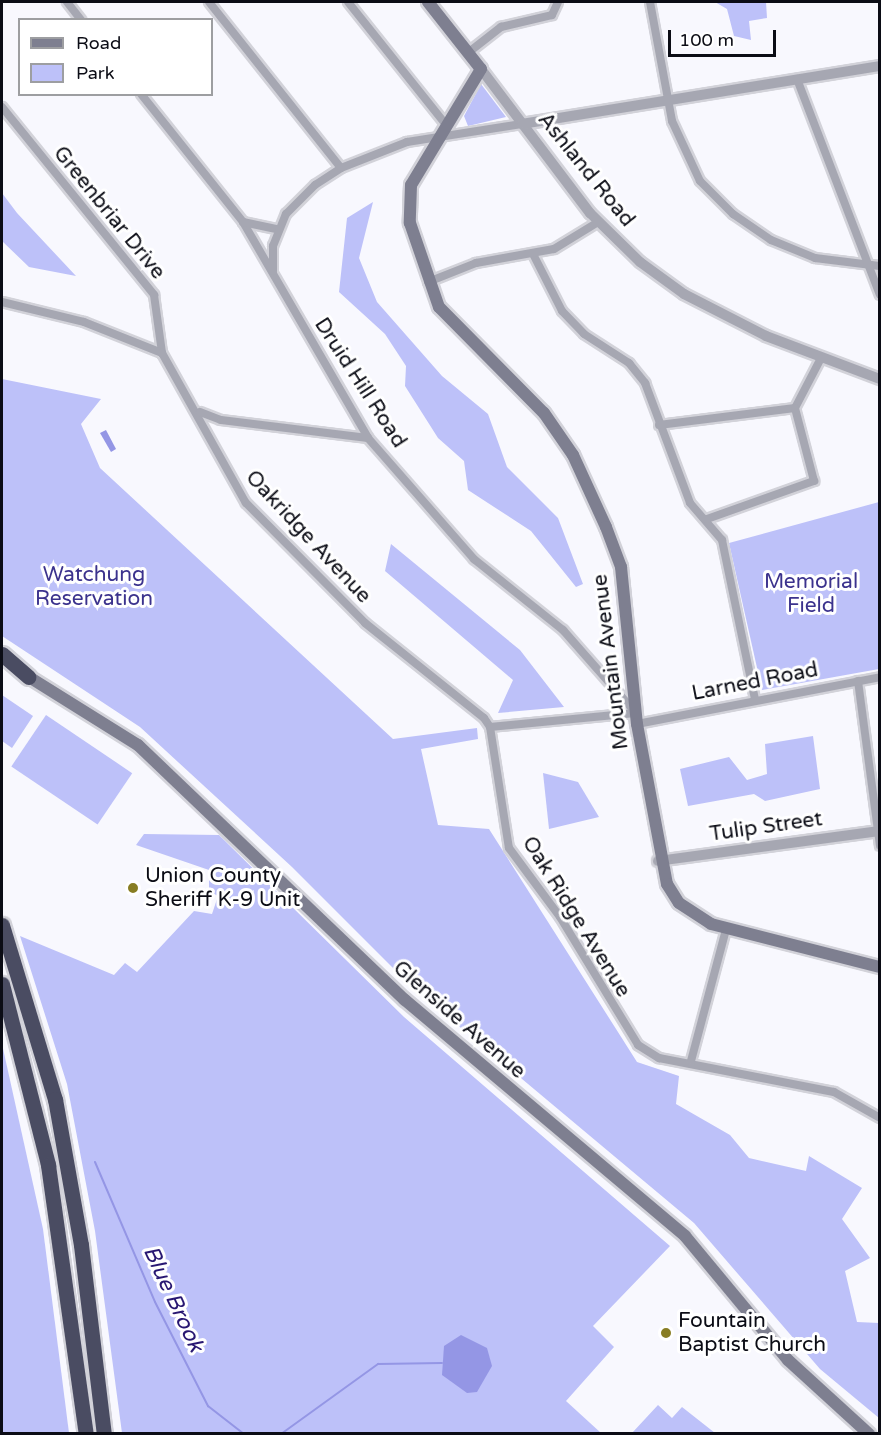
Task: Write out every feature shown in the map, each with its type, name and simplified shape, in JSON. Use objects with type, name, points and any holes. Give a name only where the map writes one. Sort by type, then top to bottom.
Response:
[{"type":"highway","points":[[2,654],[28,677]]},
{"type":"highway","points":[[2,925],[55,1099],[81,1245],[104,1434]]},
{"type":"highway","points":[[2,984],[48,1165],[86,1434]]},
{"type":"main road","name":"Ashland Road","points":[[428,2],[481,69]]},
{"type":"main road","name":"Mountain Avenue","points":[[481,69],[439,137],[407,197],[428,282],[443,314],[544,413],[584,478],[621,567],[636,718],[658,861],[679,903],[726,929],[879,967]]},
{"type":"main road","name":"Glenside Avenue","points":[[2,662],[138,745],[405,1000],[685,1236],[788,1360],[869,1434]]},
{"type":"street","points":[[67,2],[79,18]]},
{"type":"street","points":[[209,2],[341,168]]},
{"type":"street","points":[[348,2],[447,126]]},
{"type":"street","points":[[469,52],[501,27],[552,15],[558,2]]},
{"type":"street","points":[[650,2],[666,99],[687,162],[733,214],[792,250],[869,266],[879,266]]},
{"type":"street","points":[[274,274],[277,229],[299,199],[341,168],[376,151],[439,137],[879,66]]},
{"type":"street","name":"Ashland Road","points":[[481,69],[598,222],[640,262],[684,294],[820,360],[879,379]]},
{"type":"street","points":[[797,79],[879,295]]},
{"type":"street","name":"Druid Hill Road","points":[[143,96],[243,222],[368,438],[474,559],[563,630],[636,718]]},
{"type":"street","name":"Greenbriar Drive","points":[[2,107],[154,295],[162,353]]},
{"type":"street","points":[[243,222],[277,229]]},
{"type":"street","points":[[428,282],[476,263],[533,254],[566,244],[598,222]]},
{"type":"street","points":[[533,254],[561,311],[640,376],[690,503],[707,519],[722,540],[755,700]]},
{"type":"street","points":[[2,302],[84,322],[162,353]]},
{"type":"street","name":"Oakridge Avenue","points":[[162,353],[200,412],[208,435],[246,503],[365,623],[467,701],[490,727]]},
{"type":"street","points":[[707,519],[814,481],[795,408],[820,360]]},
{"type":"street","points":[[659,425],[795,408]]},
{"type":"street","points":[[200,412],[221,420],[368,438]]},
{"type":"street","points":[[208,435],[221,420]]},
{"type":"street","name":"Larned Road","points":[[490,727],[636,718],[755,700],[879,677]]},
{"type":"street","points":[[858,681],[879,846]]},
{"type":"street","name":"Oak Ridge Avenue","points":[[490,727],[504,833],[515,861],[560,916],[638,1045],[659,1058],[691,1061],[834,1092],[879,1118]]},
{"type":"street","name":"Tulip Street","points":[[658,861],[878,832]]},
{"type":"street","points":[[691,1061],[726,929]]},
{"type":"green space","points":[[715,2],[766,2],[767,18],[749,21],[751,40],[734,36],[727,9]]},
{"type":"green space","points":[[481,84],[506,117],[468,126],[464,116]]},
{"type":"green space","points":[[2,193],[17,213],[76,276],[29,267],[2,241]]},
{"type":"green space","points":[[373,202],[359,258],[377,302],[442,376],[488,414],[507,467],[558,518],[583,584],[576,587],[531,531],[468,490],[464,461],[438,438],[405,386],[406,366],[385,334],[339,292],[347,218]]},
{"type":"green space","name":"Watchung Reservation","points":[[2,379],[101,399],[81,424],[100,468],[393,739],[477,728],[478,739],[421,749],[438,825],[489,829],[637,1062],[679,1076],[676,1104],[730,1135],[749,1158],[806,1171],[809,1156],[862,1188],[842,1219],[870,1258],[845,1271],[857,1322],[879,1323],[879,1418],[820,1369],[694,1223],[412,987],[292,867],[140,727],[2,636]]},
{"type":"green space","name":"Memorial Field","points":[[879,502],[879,669],[762,690],[729,543]]},
{"type":"green space","points":[[391,544],[520,650],[564,707],[498,713],[513,680],[385,571]]},
{"type":"green space","points":[[2,695],[33,716],[12,748],[2,741]]},
{"type":"green space","points":[[46,715],[132,773],[98,825],[11,766]]},
{"type":"green space","points":[[813,736],[820,789],[765,801],[754,794],[688,806],[680,769],[729,757],[747,780],[767,774],[765,744]]},
{"type":"green space","points":[[543,773],[578,782],[599,817],[549,829]]},
{"type":"green space","points":[[144,834],[219,835],[404,1017],[670,1246],[593,1326],[614,1347],[566,1401],[601,1433],[122,1433],[95,1231],[67,1084],[20,936],[114,975],[125,963],[137,972],[194,911],[212,914],[218,896],[209,891],[209,870],[136,845]]},
{"type":"green space","points":[[2,1044],[43,1229],[69,1433],[2,1433]]},
{"type":"green space","points":[[658,1405],[672,1418],[682,1407],[715,1433],[632,1433]]},
{"type":"shaded area","points":[[106,430],[116,449],[111,452],[100,433]]},
{"type":"shaded area","points":[[461,1335],[487,1348],[492,1366],[477,1392],[467,1393],[442,1375],[444,1346]]},
{"type":"waterway","name":"Blue Brook","points":[[95,1162],[155,1302],[208,1406],[244,1434]]},
{"type":"waterway","name":"Blue Brook","points":[[281,1434],[378,1364],[442,1363]]},
{"type":"place","name":"Union County Sheriff K-9 Unit","points":[[133,888]]},
{"type":"place","name":"Fountain Baptist Church","points":[[666,1333]]}]
